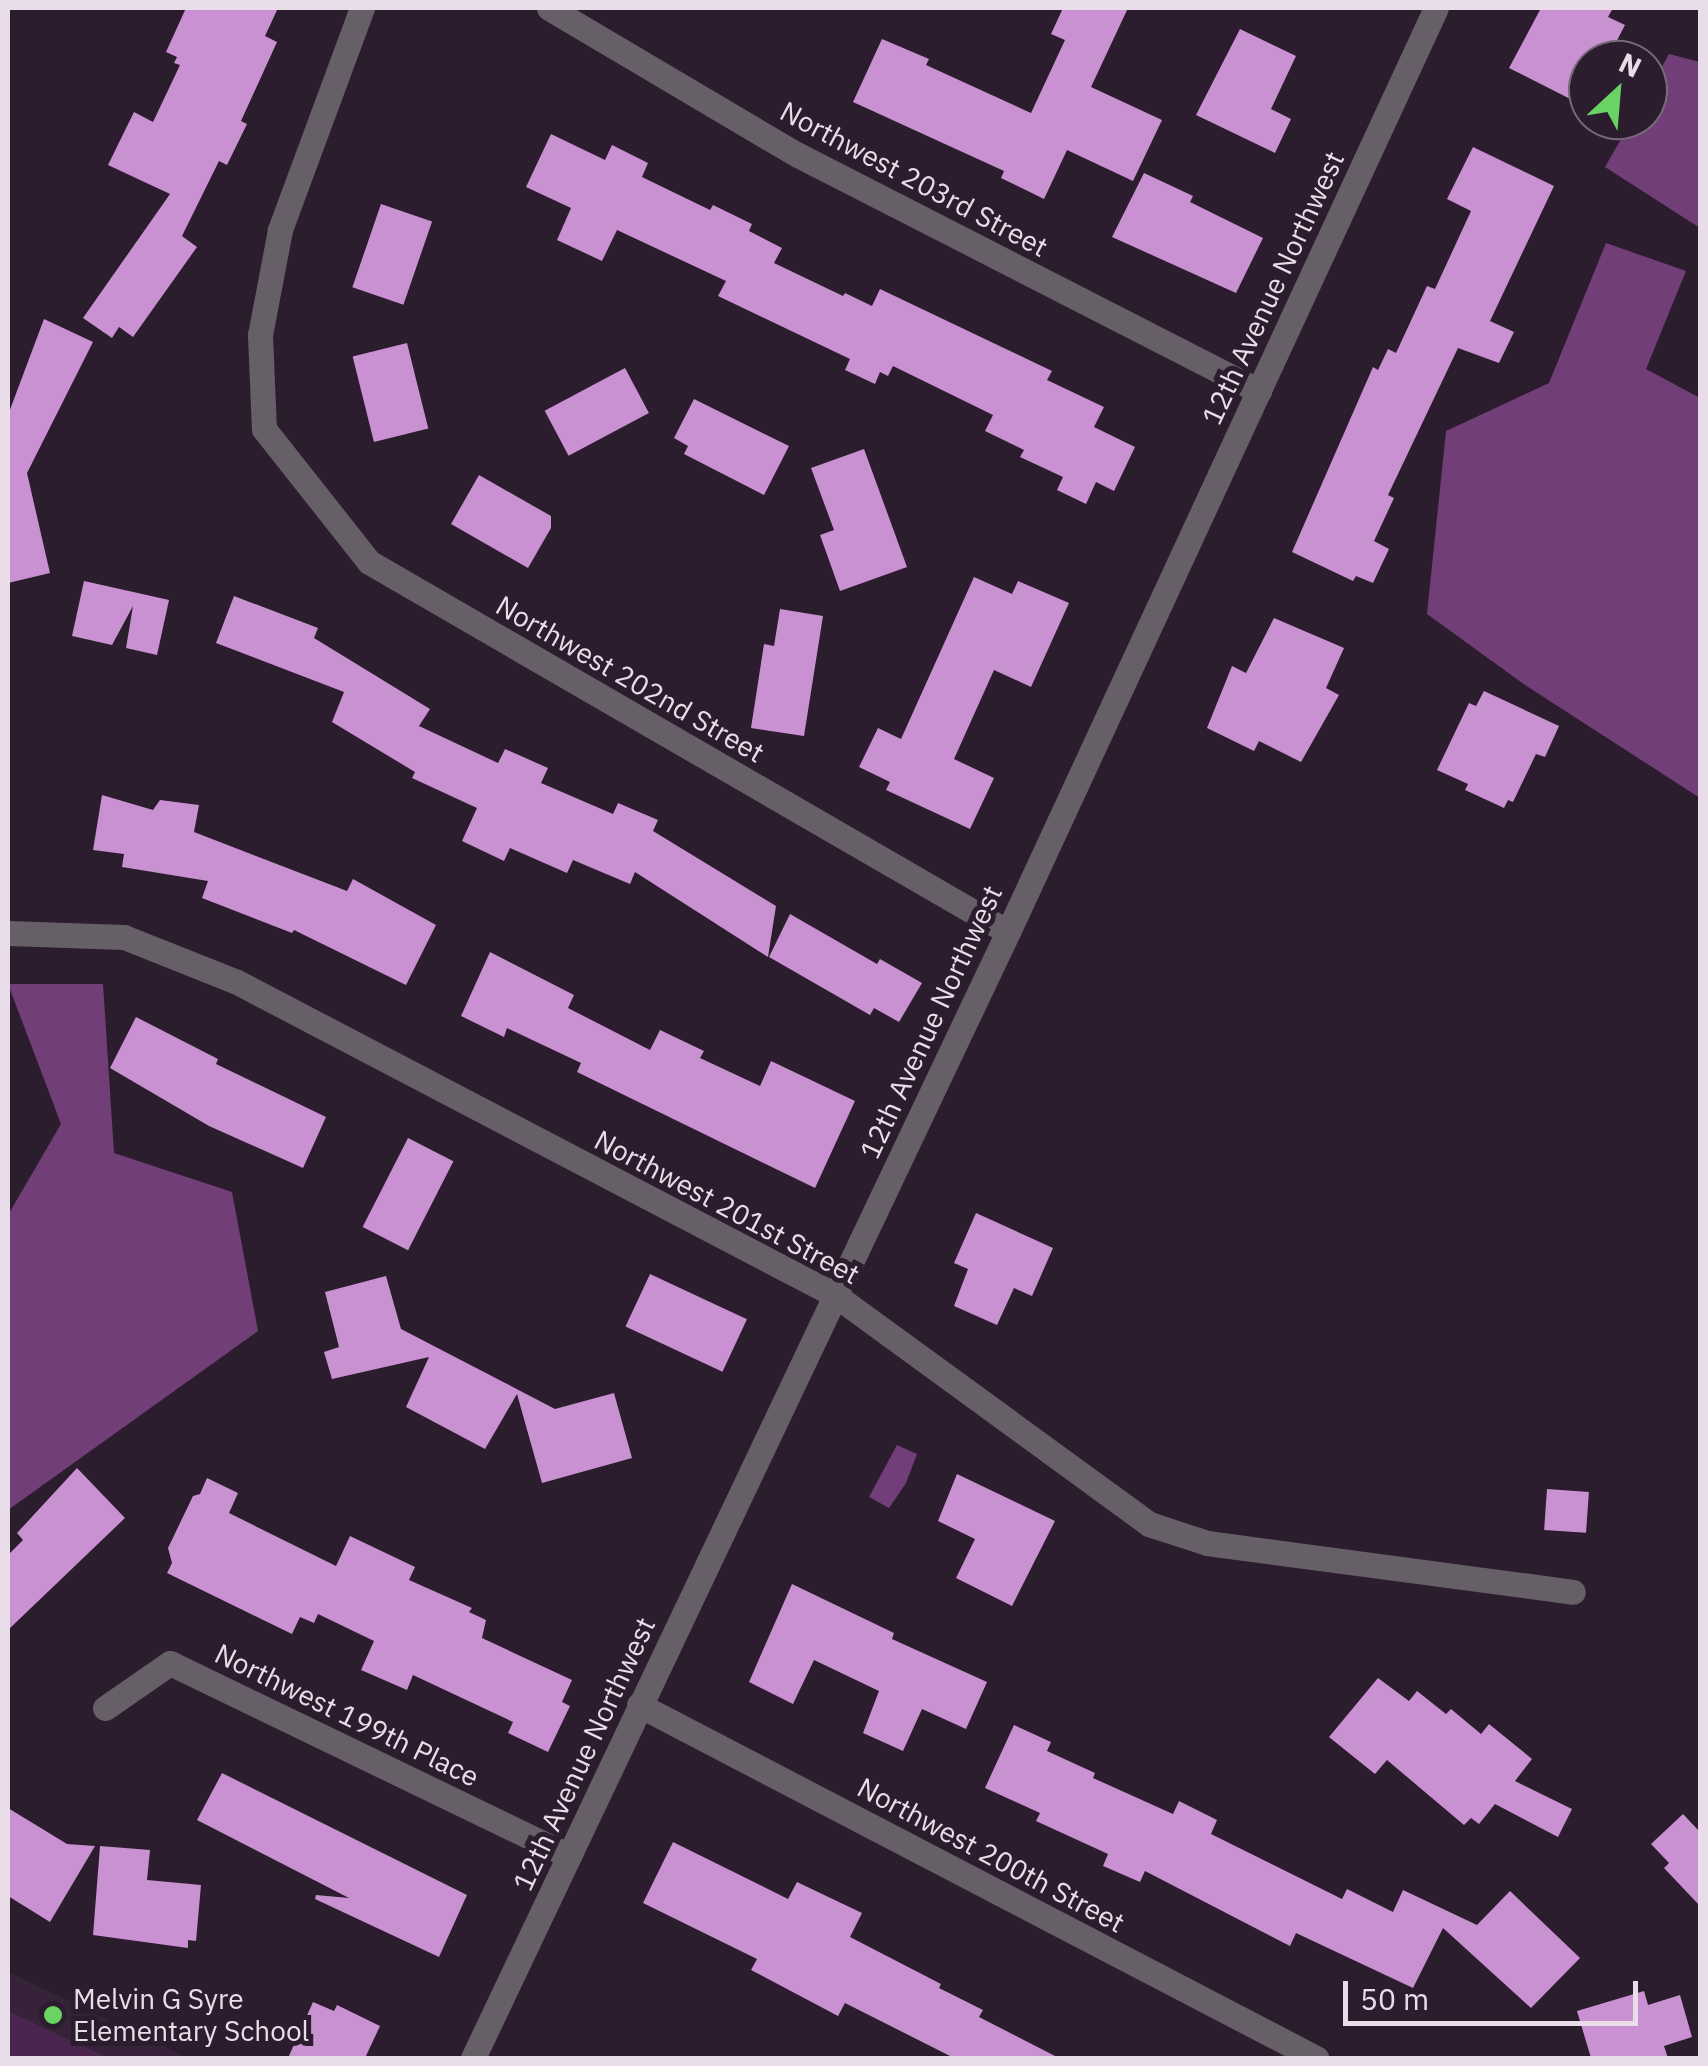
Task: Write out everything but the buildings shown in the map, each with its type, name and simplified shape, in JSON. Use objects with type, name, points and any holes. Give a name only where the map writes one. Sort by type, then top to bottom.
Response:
[{"type":"street","name":"Northwest 202nd Street","points":[[362,8],[280,230],[260,335],[264,430],[369,562],[1008,932]]},
{"type":"street","name":"Northwest 203rd Street","points":[[550,8],[798,154],[1259,391]]},
{"type":"street","name":"12th Avenue Northwest","points":[[473,2058],[1008,932],[1436,8]]},
{"type":"street","name":"Northwest 201st Street","points":[[8,933],[124,937],[238,982],[834,1295],[1148,1524],[1207,1543],[1572,1592]]},
{"type":"street","name":"Northwest 199th Place","points":[[105,1708],[170,1662],[569,1856]]},
{"type":"street","name":"Northwest 200th Street","points":[[639,1705],[1316,2058]]},
{"type":"shaded area","points":[[1668,56],[1700,62],[1700,228],[1605,167],[1621,140],[1668,140]]},
{"type":"shaded area","points":[[1606,243],[1686,271],[1646,369],[1700,398],[1700,798],[1525,685],[1427,614],[1446,431],[1549,383]]},
{"type":"shaded area","points":[[8,984],[103,984],[114,1153],[232,1192],[258,1331],[8,1510],[8,1215],[61,1124]]},
{"type":"shaded area","points":[[897,1445],[917,1454],[906,1483],[889,1508],[869,1497]]},
{"type":"shaded area","name":"Melvin G Syre Elementary School","points":[[8,1972],[188,2058],[8,2058]]},
{"type":"shaded area","points":[[8,2011],[108,2058],[8,2058]]},
{"type":"place","name":"Melvin G Syre Elementary School","points":[[53,2015]]}]
